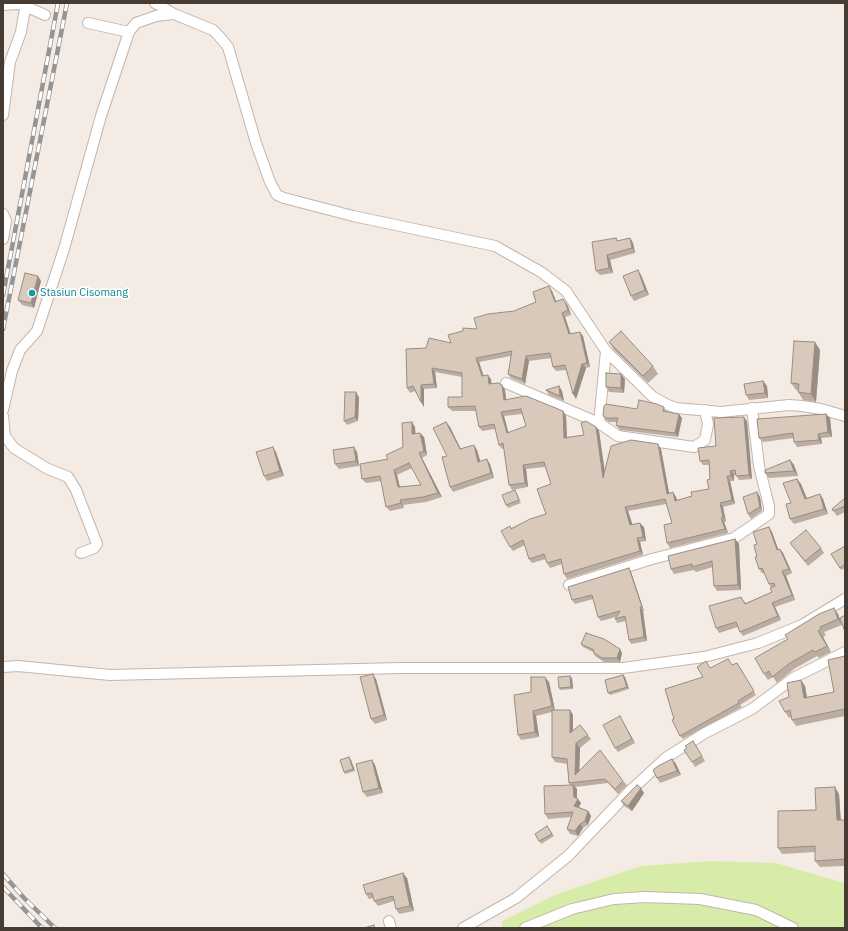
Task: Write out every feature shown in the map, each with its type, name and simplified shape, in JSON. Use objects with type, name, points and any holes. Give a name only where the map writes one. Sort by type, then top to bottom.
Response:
[{"type":"street","points":[[156,3],[174,14],[213,30],[228,48],[256,143],[270,182],[277,195],[354,216],[495,246],[541,272],[566,292],[606,351],[660,402],[676,408],[721,412],[752,408],[802,406],[845,416]]},
{"type":"street","points":[[3,5],[22,5],[45,15]]},
{"type":"street","points":[[3,115],[10,62],[21,32],[22,5]]},
{"type":"street","points":[[3,410],[12,371],[20,350],[37,331],[64,249],[101,116],[129,32],[136,23],[156,16],[174,14]]},
{"type":"street","points":[[88,23],[129,32]]},
{"type":"street","points":[[3,214],[6,221],[3,239]]},
{"type":"street","points":[[599,423],[606,351]]},
{"type":"street","points":[[506,383],[599,423],[618,436],[694,447],[705,440],[708,424],[705,410]]},
{"type":"street","points":[[569,585],[652,559],[734,538],[765,517],[768,514],[769,506],[759,466],[752,408]]},
{"type":"street","points":[[3,416],[5,436],[14,448],[46,468],[68,477],[76,490],[96,544],[94,548],[81,553]]},
{"type":"street","points":[[3,667],[18,666],[110,675],[400,668],[622,668],[704,657],[758,643],[802,625],[845,599]]},
{"type":"street","points":[[462,928],[516,898],[568,856],[630,791],[667,757],[705,733],[752,709],[795,677],[845,652]]},
{"type":"street","points":[[525,928],[572,909],[614,899],[645,897],[700,899],[756,910],[793,928]]},
{"type":"green space","points":[[711,861],[776,863],[845,883],[845,928],[502,928],[502,921],[557,894],[641,866]]},
{"type":"building","points":[[616,238],[617,241],[630,238],[632,248],[607,255],[609,268],[596,271],[592,242]]},
{"type":"building","points":[[638,270],[645,290],[631,296],[623,276]]},
{"type":"building","points":[[25,273],[38,276],[31,303],[18,300]]},
{"type":"building","points":[[549,286],[555,302],[563,299],[565,302],[568,310],[562,313],[569,334],[580,332],[587,363],[582,364],[573,394],[565,365],[553,367],[550,353],[526,356],[522,379],[508,374],[512,351],[476,358],[482,376],[488,375],[489,384],[498,383],[502,385],[504,400],[526,396],[563,411],[564,438],[584,435],[581,423],[586,421],[596,427],[603,478],[611,446],[631,440],[658,444],[667,494],[673,492],[675,501],[692,496],[691,492],[709,489],[707,480],[710,479],[709,460],[700,461],[698,448],[716,446],[714,418],[744,417],[749,475],[736,476],[735,470],[730,471],[731,476],[727,476],[732,500],[720,503],[723,517],[721,518],[725,529],[667,543],[664,525],[672,523],[665,499],[625,507],[630,525],[640,523],[643,537],[637,538],[640,551],[564,574],[561,559],[547,563],[544,554],[529,559],[523,540],[510,547],[501,531],[510,526],[511,529],[530,519],[546,514],[537,489],[551,484],[544,462],[523,465],[525,483],[509,485],[503,443],[499,445],[494,424],[479,427],[475,406],[448,407],[448,397],[462,397],[462,373],[432,368],[434,384],[421,385],[421,402],[413,386],[407,388],[406,349],[426,348],[429,338],[451,343],[448,335],[463,331],[463,328],[477,329],[474,318],[488,314],[514,311],[536,302],[533,292]],"holes":[[[521,409],[526,426],[507,433],[501,412]]]},
{"type":"building","points":[[621,331],[653,366],[643,376],[609,342]]},
{"type":"building","points":[[794,341],[815,342],[811,394],[798,392],[799,384],[791,383]]},
{"type":"building","points":[[606,373],[621,374],[621,388],[606,387]]},
{"type":"building","points":[[763,381],[765,393],[746,395],[744,384]]},
{"type":"building","points":[[559,386],[560,396],[546,390]]},
{"type":"building","points":[[345,392],[356,392],[355,417],[344,421]]},
{"type":"building","points":[[639,400],[664,407],[663,411],[679,414],[675,433],[618,426],[616,425],[618,418],[606,418],[603,416],[604,406],[606,404],[637,409]]},
{"type":"building","points":[[826,414],[828,432],[818,434],[819,440],[794,442],[793,433],[759,438],[757,419]]},
{"type":"building","points":[[412,422],[412,434],[420,433],[424,451],[419,453],[438,493],[423,497],[400,500],[401,503],[386,507],[380,476],[362,479],[360,464],[388,459],[386,455],[403,447],[402,423]],"holes":[[[409,463],[421,485],[398,487],[394,470]]]},
{"type":"building","points":[[446,422],[460,449],[474,445],[478,462],[487,459],[491,473],[450,487],[442,457],[447,456],[433,428]]},
{"type":"building","points":[[273,447],[280,471],[264,476],[256,452]]},
{"type":"building","points":[[354,447],[356,461],[335,464],[333,450]]},
{"type":"building","points":[[790,460],[794,471],[765,473],[765,470]]},
{"type":"building","points":[[797,479],[805,499],[820,494],[824,509],[790,519],[786,504],[791,503],[783,483]]},
{"type":"building","points":[[515,490],[519,500],[506,505],[502,495]]},
{"type":"building","points":[[757,492],[760,507],[748,514],[743,497]]},
{"type":"building","points":[[845,498],[845,506],[833,511],[832,509]]},
{"type":"building","points":[[769,527],[777,550],[780,549],[789,569],[782,571],[792,595],[772,603],[778,616],[740,632],[736,622],[716,628],[709,606],[741,597],[745,604],[772,592],[770,588],[775,586],[774,583],[769,584],[762,568],[759,569],[755,557],[757,557],[754,545],[757,544],[753,532]]},
{"type":"building","points":[[806,530],[821,548],[805,561],[790,543]]},
{"type":"building","points":[[735,539],[738,585],[714,586],[712,561],[692,567],[692,564],[671,569],[668,556]]},
{"type":"building","points":[[845,546],[845,564],[840,568],[831,554]]},
{"type":"building","points":[[629,568],[642,607],[640,607],[644,637],[629,640],[625,616],[615,619],[620,611],[598,617],[592,595],[572,600],[568,587]]},
{"type":"building","points":[[834,608],[838,619],[820,627],[821,629],[818,631],[827,646],[815,652],[813,650],[790,663],[772,677],[769,671],[764,674],[755,658],[788,639],[785,635],[819,614]]},
{"type":"building","points":[[845,615],[845,632],[840,618]]},
{"type":"building","points":[[586,633],[604,639],[620,649],[617,658],[602,658],[593,652],[594,650],[581,644]]},
{"type":"building","points":[[845,656],[845,709],[792,720],[790,710],[785,712],[779,701],[789,697],[787,683],[801,680],[804,698],[834,692],[828,660]]},
{"type":"building","points":[[728,659],[732,665],[737,663],[754,691],[738,701],[739,703],[680,736],[672,720],[674,719],[665,689],[703,677],[697,667],[706,661],[710,668]]},
{"type":"building","points":[[373,674],[384,715],[371,719],[360,677]]},
{"type":"building","points":[[623,675],[627,687],[608,693],[605,680]]},
{"type":"building","points":[[570,676],[571,687],[559,688],[558,677]]},
{"type":"building","points":[[531,677],[545,677],[552,706],[533,711],[535,732],[518,735],[514,695],[531,692]]},
{"type":"building","points":[[552,710],[570,710],[570,733],[580,725],[588,735],[576,743],[575,775],[600,750],[623,781],[615,789],[605,779],[569,783],[567,759],[552,757]]},
{"type":"building","points":[[620,716],[632,739],[615,748],[603,725]]},
{"type":"building","points":[[693,741],[702,756],[692,762],[684,750],[687,748],[685,746]]},
{"type":"building","points":[[349,757],[353,769],[344,772],[340,760]]},
{"type":"building","points":[[672,759],[677,771],[657,778],[653,770]]},
{"type":"building","points":[[372,760],[379,788],[363,792],[356,764]]},
{"type":"building","points":[[573,785],[574,797],[578,799],[574,806],[588,811],[585,821],[580,824],[575,831],[567,829],[573,812],[545,814],[544,786]]},
{"type":"building","points":[[637,785],[641,788],[628,806],[621,801]]},
{"type":"building","points":[[835,787],[837,820],[845,820],[845,859],[815,861],[815,846],[778,848],[778,811],[816,810],[815,788]]},
{"type":"building","points":[[547,826],[552,834],[539,841],[535,834]]},
{"type":"building","points":[[403,873],[410,906],[396,909],[393,896],[374,901],[372,893],[366,894],[363,885]]},
{"type":"building","points":[[374,925],[375,928],[364,928]]},
{"type":"railway","points":[[3,295],[58,3]]},
{"type":"railway","points":[[3,329],[67,3]]},
{"type":"railway","points":[[3,874],[24,898],[55,928]]},
{"type":"railway","points":[[3,887],[42,928]]},
{"type":"place","name":"Stasiun Cisomang","points":[[32,293]]}]
